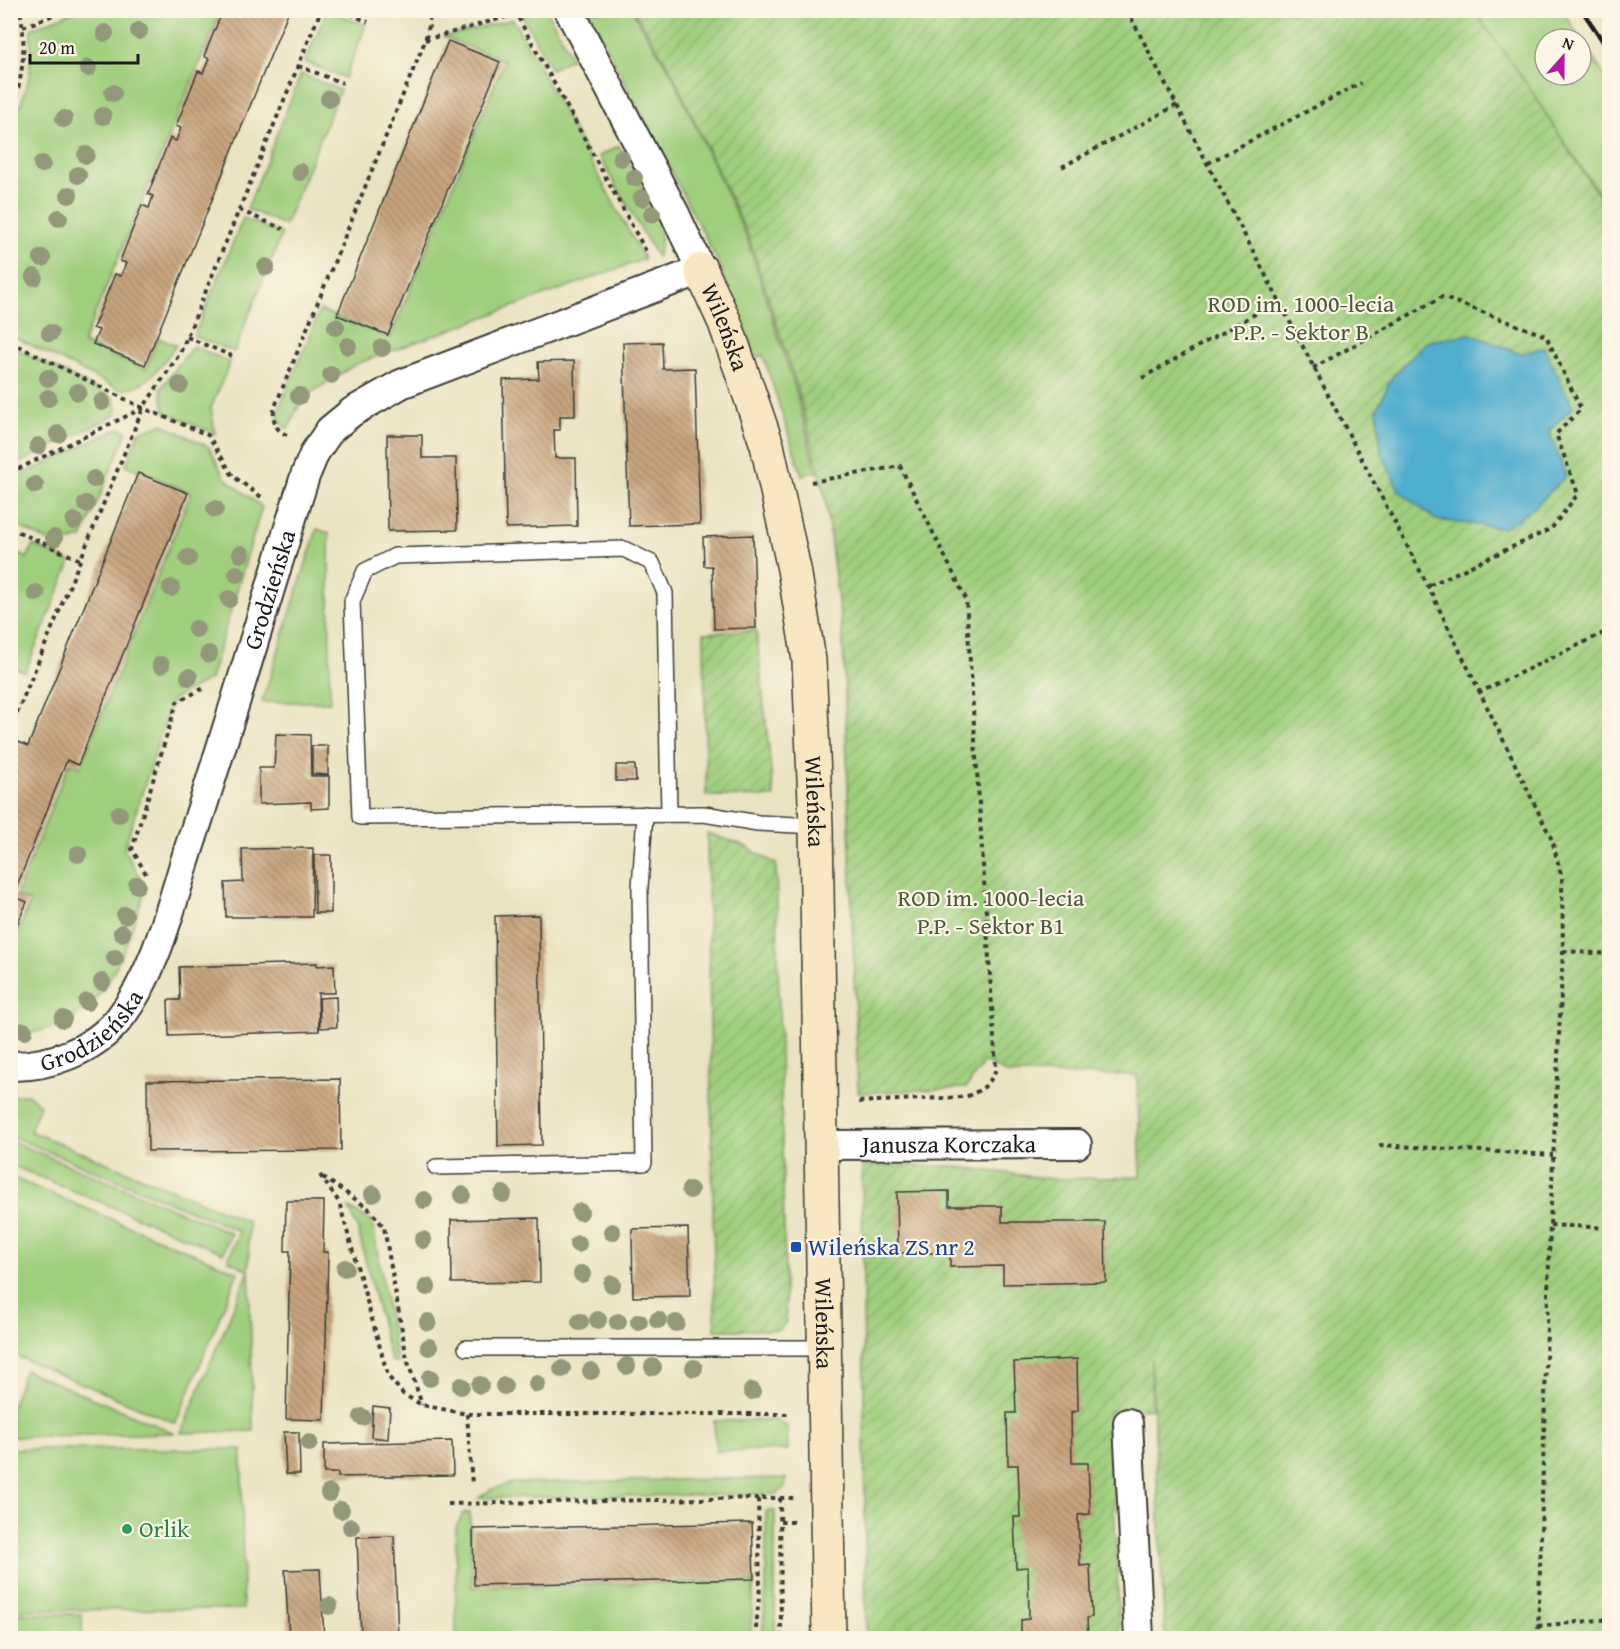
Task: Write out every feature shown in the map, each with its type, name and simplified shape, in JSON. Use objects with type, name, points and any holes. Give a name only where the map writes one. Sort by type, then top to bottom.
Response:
[{"type":"street","name":"Wileńska","points":[[569,10],[675,214],[732,344],[761,427],[777,487],[809,660],[816,826],[829,1638]]},
{"type":"street","name":"Grodzieńska","points":[[10,1066],[51,1062],[95,1041],[118,1021],[146,977],[200,816],[305,476],[315,452],[330,430],[352,412],[401,384],[701,270]]},
{"type":"street","name":"Janusza Korczaka","points":[[821,1145],[1077,1144]]},
{"type":"street","points":[[1128,1423],[1139,1638]]},
{"type":"lane","points":[[669,814],[665,593],[652,563],[624,549],[395,556],[365,571],[352,601],[360,817],[704,814],[758,823],[816,826]]},
{"type":"lane","points":[[436,1167],[644,1163],[640,888],[645,814]]},
{"type":"lane","points":[[466,1348],[825,1348]]},
{"type":"path","points":[[10,114],[21,82],[25,50],[20,10]]},
{"type":"path","points":[[23,27],[66,10]]},
{"type":"path","points":[[10,730],[143,408],[180,353],[187,338],[321,10]]},
{"type":"path","points":[[342,10],[368,22]]},
{"type":"path","points":[[291,436],[280,432],[275,426],[274,409],[425,41],[430,10]]},
{"type":"path","points":[[1127,10],[1428,586],[1478,693],[1552,840],[1562,878],[1563,951],[1550,1225],[1538,1638]]},
{"type":"path","points":[[425,41],[515,12],[648,254],[646,263]]},
{"type":"path","points":[[298,66],[343,83]]},
{"type":"path","points":[[1208,163],[1361,83]]},
{"type":"path","points":[[1062,167],[1177,105]]},
{"type":"path","points":[[239,210],[283,229]]},
{"type":"path","points":[[1313,368],[1442,297],[1546,336],[1581,409],[1556,434],[1578,494],[1551,529],[1428,586]]},
{"type":"path","points":[[1142,378],[1280,300]]},
{"type":"path","points":[[187,338],[232,356]]},
{"type":"path","points":[[10,342],[143,408],[208,435],[233,476],[270,502]]},
{"type":"path","points":[[10,473],[143,408]]},
{"type":"path","points":[[287,446],[294,429]]},
{"type":"path","points":[[819,481],[900,466],[966,599],[996,1069],[991,1081],[980,1091],[965,1097],[821,1103]]},
{"type":"path","points":[[10,528],[80,560]]},
{"type":"path","points":[[1478,693],[1610,630]]},
{"type":"path","points":[[147,877],[132,849],[177,702],[215,682]]},
{"type":"path","points":[[1563,951],[1610,954]]},
{"type":"path","points":[[1379,1145],[1554,1155]]},
{"type":"path","points":[[320,1175],[368,1208],[384,1227],[407,1359],[422,1405]]},
{"type":"path","points":[[1550,1225],[1610,1228]]},
{"type":"path","points":[[467,1414],[472,1485]]},
{"type":"path","points":[[448,1504],[827,1497]]},
{"type":"path","points":[[755,1638],[760,1587],[758,1498]]},
{"type":"path","points":[[780,1498],[782,1638]]},
{"type":"path","points":[[1538,1626],[1610,1619]]},
{"type":"green space","points":[[77,10],[221,11],[83,343],[146,369],[158,338],[176,345],[152,375],[137,386],[128,389],[118,389],[11,335],[11,135],[30,75],[31,29]]},
{"type":"green space","points":[[327,10],[366,25],[345,78],[305,62]]},
{"type":"green space","points":[[10,11],[15,52],[11,81]]},
{"type":"green space","points":[[520,11],[547,11],[572,58],[551,69]]},
{"type":"green space","points":[[588,11],[632,11],[670,71],[747,238],[797,395],[816,472],[802,475],[763,355],[756,358],[716,258]]},
{"type":"green space","name":"ROD im. 1000-lecia P.P. - Sektor B","points":[[634,11],[1474,11],[1527,84],[1590,183],[1609,208],[1609,1638],[1165,1638],[1151,1360],[1152,1408],[1110,1411],[1120,1638],[866,1638],[862,1166],[950,1166],[1052,1179],[1141,1177],[1137,1075],[1007,1074],[984,1062],[966,1088],[858,1093],[843,640],[825,497],[799,394],[749,238],[671,70]]},
{"type":"green space","points":[[1474,11],[1563,11],[1573,27],[1533,27],[1533,87],[1593,87],[1593,58],[1609,83],[1609,208]]},
{"type":"green space","points":[[513,19],[644,259],[356,364],[306,396],[289,428],[286,428],[278,418],[279,409],[320,310],[390,338],[504,61],[444,37]]},
{"type":"green space","points":[[301,74],[340,90],[285,225],[247,209]]},
{"type":"green space","points":[[619,146],[650,200],[656,215],[660,229],[657,257],[599,156]]},
{"type":"green space","points":[[243,218],[282,234],[234,352],[194,336]]},
{"type":"green space","points":[[11,346],[114,398],[116,415],[11,467],[11,368],[17,353],[11,349]]},
{"type":"green space","points":[[193,346],[230,362],[211,408],[215,434],[164,411],[161,388]]},
{"type":"green space","points":[[162,424],[209,447],[225,478],[262,507],[210,679],[172,700],[124,849],[146,888],[116,967],[104,988],[88,1007],[68,1021],[43,1031],[11,1035],[11,945],[13,945],[30,902],[16,896],[69,763],[80,767],[191,493],[126,465],[139,432]]},
{"type":"green space","points":[[119,428],[125,430],[126,434],[82,538],[56,545],[11,523],[11,480]]},
{"type":"green space","points":[[317,529],[329,533],[330,702],[262,702]]},
{"type":"green space","points":[[33,545],[71,562],[25,672],[11,666],[11,550],[27,558]]},
{"type":"green space","points":[[756,630],[774,797],[706,796],[704,633]]},
{"type":"green space","points":[[707,833],[743,845],[776,864],[786,1322],[779,1330],[715,1330]]},
{"type":"green space","points":[[29,1095],[40,1105],[30,1131],[248,1221],[253,1431],[181,1433],[249,1271],[228,1260],[239,1231],[11,1136],[11,1096]]},
{"type":"green space","points":[[11,1141],[231,1233],[223,1253],[11,1165]]},
{"type":"green space","points":[[11,1177],[238,1272],[176,1423],[11,1354]]},
{"type":"green space","points":[[349,1208],[372,1221],[397,1362],[391,1361],[389,1355],[358,1230]]},
{"type":"green space","points":[[25,1370],[175,1433],[11,1437],[11,1408]]},
{"type":"green space","points":[[777,1420],[787,1426],[788,1450],[716,1451],[714,1421]]},
{"type":"green space","name":"Orlik","points":[[11,1449],[242,1449],[243,1609],[11,1610]]},
{"type":"green space","points":[[786,1478],[785,1487],[777,1494],[479,1498],[490,1490],[512,1483]]},
{"type":"green space","points":[[766,1511],[775,1511],[775,1638],[762,1638],[766,1588]]},
{"type":"green space","points":[[463,1513],[470,1513],[472,1587],[754,1581],[750,1638],[456,1638],[456,1528]]},
{"type":"green space","points":[[10,1614],[82,1614],[82,1638],[11,1638]]},
{"type":"water","points":[[1471,334],[1521,354],[1544,347],[1573,407],[1549,431],[1566,476],[1535,507],[1504,528],[1436,520],[1399,491],[1381,451],[1377,409],[1392,377],[1426,342]]},
{"type":"building","points":[[223,10],[289,10],[145,365],[93,344],[99,330],[93,328],[115,274],[121,276],[126,263],[120,261],[142,205],[149,208],[153,196],[148,194],[170,138],[176,141],[181,128],[176,126],[198,71],[203,73],[209,59],[204,56]]},
{"type":"building","points":[[448,41],[500,62],[388,335],[337,315]]},
{"type":"building","points":[[662,342],[663,369],[695,368],[700,524],[629,526],[623,343]]},
{"type":"building","points":[[574,361],[575,416],[560,416],[560,430],[554,430],[555,458],[576,458],[577,526],[506,528],[503,380],[539,379],[538,362]]},
{"type":"building","points":[[387,435],[422,435],[422,458],[456,458],[457,530],[388,531]]},
{"type":"building","points":[[138,473],[188,493],[78,765],[67,760],[13,896],[27,902],[10,941],[10,755],[16,741],[28,746]]},
{"type":"building","points":[[753,535],[756,628],[714,629],[712,566],[704,566],[703,537]]},
{"type":"building","points":[[276,734],[310,735],[311,776],[329,776],[329,808],[311,809],[311,802],[259,804],[259,768],[274,768]]},
{"type":"building","points":[[312,746],[328,746],[328,775],[312,774]]},
{"type":"building","points":[[616,765],[635,765],[636,781],[616,781]]},
{"type":"building","points":[[313,848],[312,917],[226,917],[225,883],[243,882],[242,849]]},
{"type":"building","points":[[314,855],[331,855],[331,913],[315,913]]},
{"type":"building","points":[[539,915],[542,1145],[498,1146],[495,916]]},
{"type":"building","points":[[317,963],[317,966],[334,965],[335,993],[318,993],[319,1031],[169,1036],[168,1000],[180,1000],[179,967]]},
{"type":"building","points":[[336,997],[337,1027],[320,1028],[319,998]]},
{"type":"building","points":[[340,1079],[341,1150],[148,1151],[147,1081]]},
{"type":"building","points":[[949,1191],[949,1206],[1002,1206],[1002,1222],[1105,1222],[1106,1282],[1003,1284],[1003,1266],[950,1267],[950,1253],[898,1253],[897,1192]]},
{"type":"building","points":[[286,1201],[324,1201],[323,1252],[328,1252],[324,1420],[286,1419],[290,1251],[285,1251]]},
{"type":"building","points":[[539,1218],[540,1282],[452,1283],[451,1220]]},
{"type":"building","points":[[688,1228],[690,1296],[633,1297],[632,1229]]},
{"type":"building","points":[[1077,1359],[1078,1411],[1071,1412],[1072,1463],[1088,1463],[1090,1514],[1078,1515],[1080,1566],[1090,1565],[1092,1617],[1087,1618],[1088,1638],[1021,1638],[1021,1620],[1029,1619],[1028,1567],[1016,1568],[1014,1517],[1020,1517],[1018,1465],[1008,1465],[1007,1413],[1016,1413],[1014,1362]]},
{"type":"building","points":[[373,1406],[390,1408],[388,1439],[371,1437]]},
{"type":"building","points":[[284,1432],[299,1432],[300,1474],[286,1474]]},
{"type":"building","points":[[452,1441],[453,1475],[338,1477],[338,1473],[324,1473],[324,1444]]},
{"type":"building","points":[[752,1523],[754,1579],[474,1585],[473,1529]]},
{"type":"building","points":[[394,1536],[398,1638],[361,1638],[357,1537]]},
{"type":"building","points":[[320,1569],[324,1638],[289,1638],[285,1570]]},
{"type":"railway","points":[[1582,10],[1610,52]]},
{"type":"place","name":"Wileńska ZS nr 2","points":[[796,1247]]},
{"type":"place","name":"Orlik","points":[[127,1529]]},
{"type":"park label","name":"ROD im. 1000-lecia P.P. - Sektor B1","points":[[991,912]]}]
